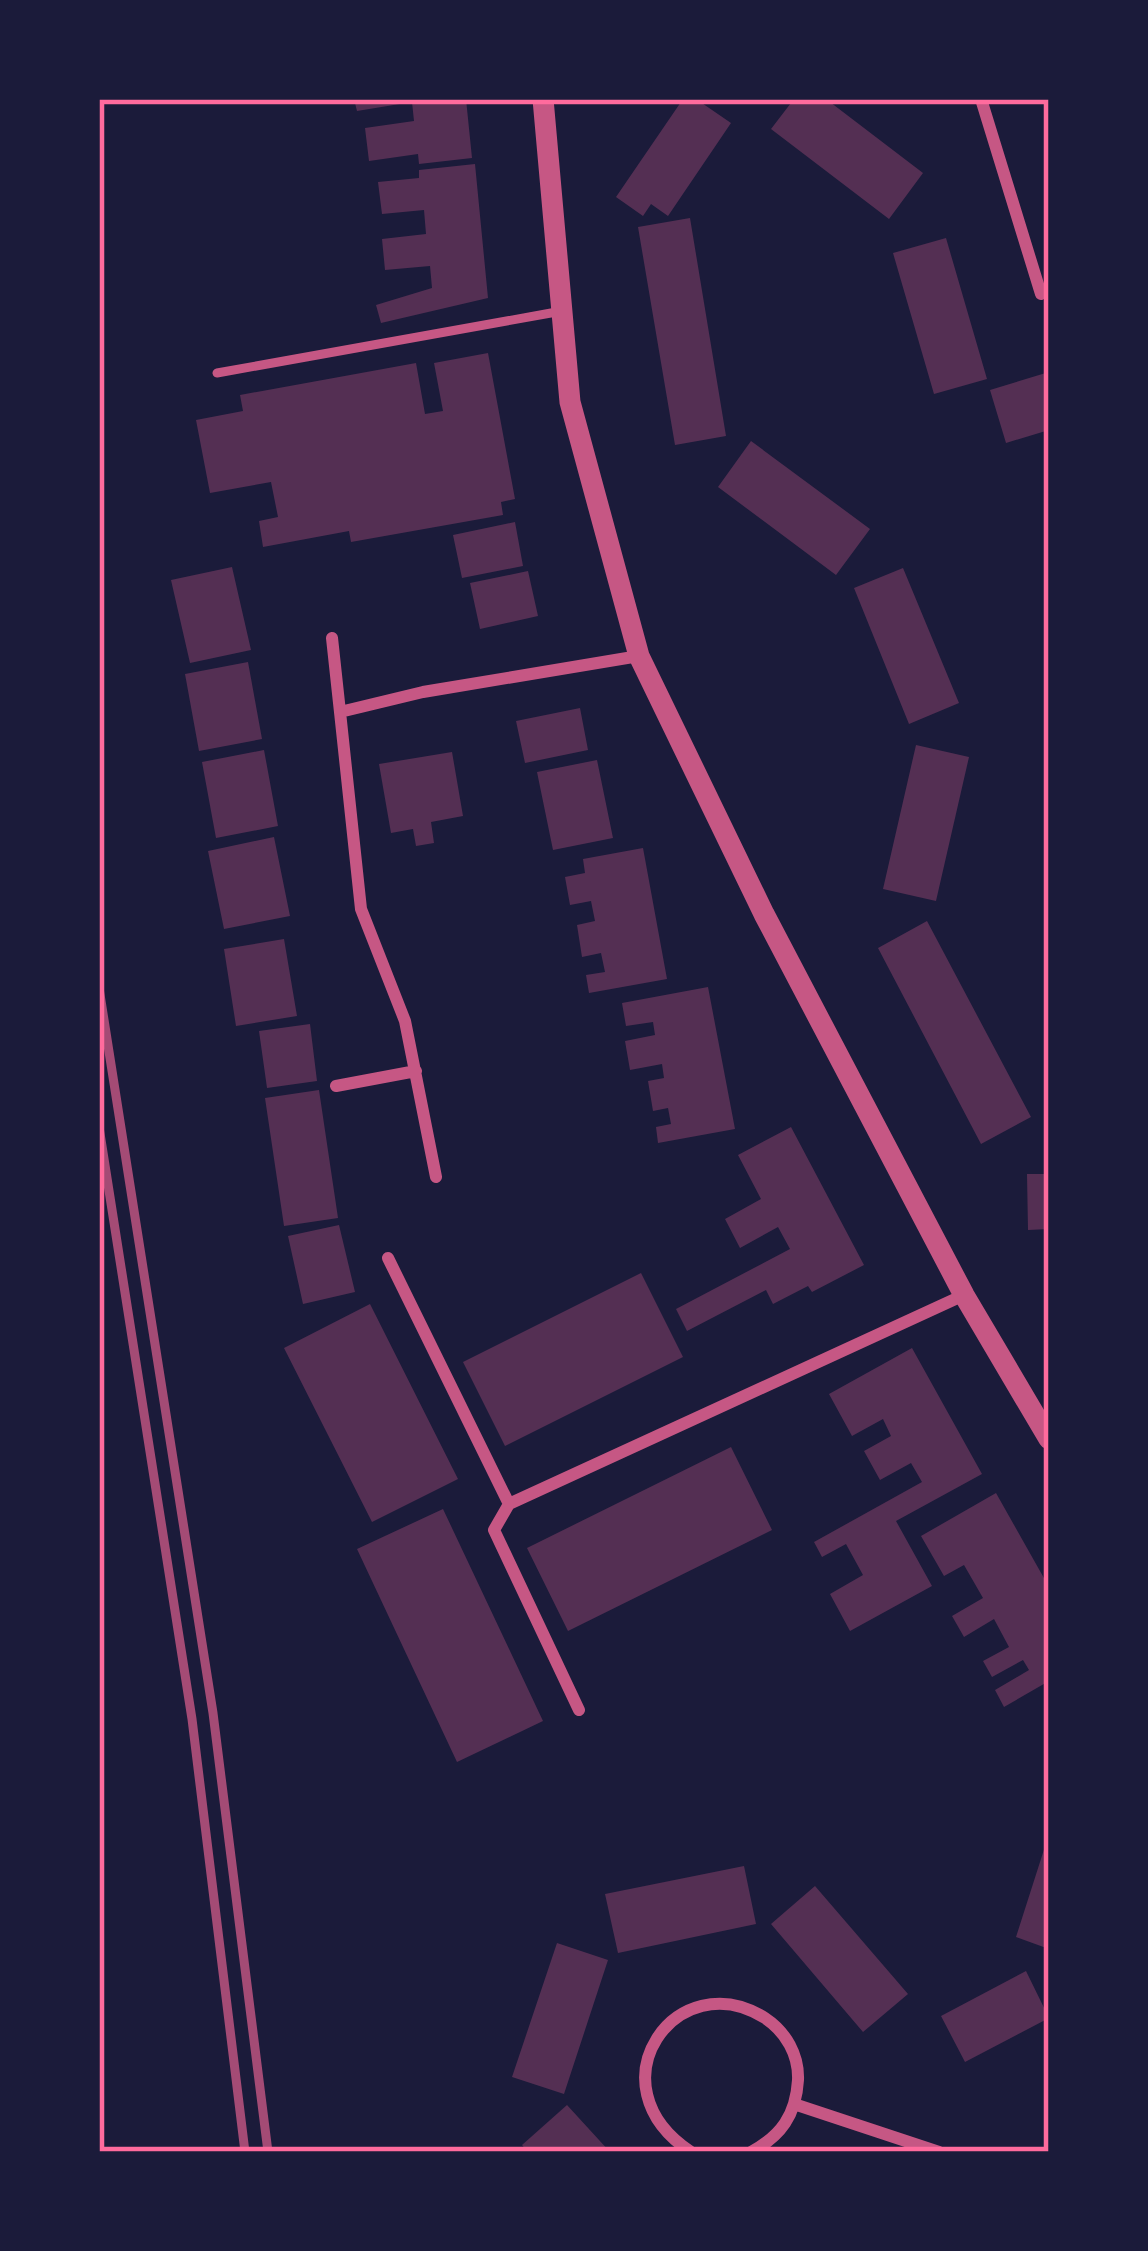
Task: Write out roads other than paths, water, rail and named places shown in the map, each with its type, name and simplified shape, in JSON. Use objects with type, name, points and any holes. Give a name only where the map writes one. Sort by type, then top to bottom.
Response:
[{"type":"street","points":[[543,99],[570,402],[639,656],[764,914],[964,1295],[1049,1439]]},
{"type":"street","points":[[981,99],[1041,294]]},
{"type":"street","points":[[332,638],[361,909],[405,1021],[436,1177]]},
{"type":"street","points":[[340,712],[423,692],[639,656]]},
{"type":"street","points":[[336,1085],[416,1071]]},
{"type":"street","points":[[388,1258],[509,1504]]},
{"type":"street","points":[[579,1711],[494,1530],[509,1504],[964,1295]]},
{"type":"street","points":[[691,2152],[663,2134],[644,2098],[646,2057],[668,2023],[705,2004],[746,2006],[780,2028],[799,2064],[797,2105],[775,2140],[751,2152]]},
{"type":"street","points":[[797,2105],[940,2152]]},
{"type":"lane","points":[[217,373],[562,311]]},
{"type":"railway","points":[[99,988],[213,1713],[268,2152]]},
{"type":"railway","points":[[99,1127],[192,1719],[245,2152]]}]
